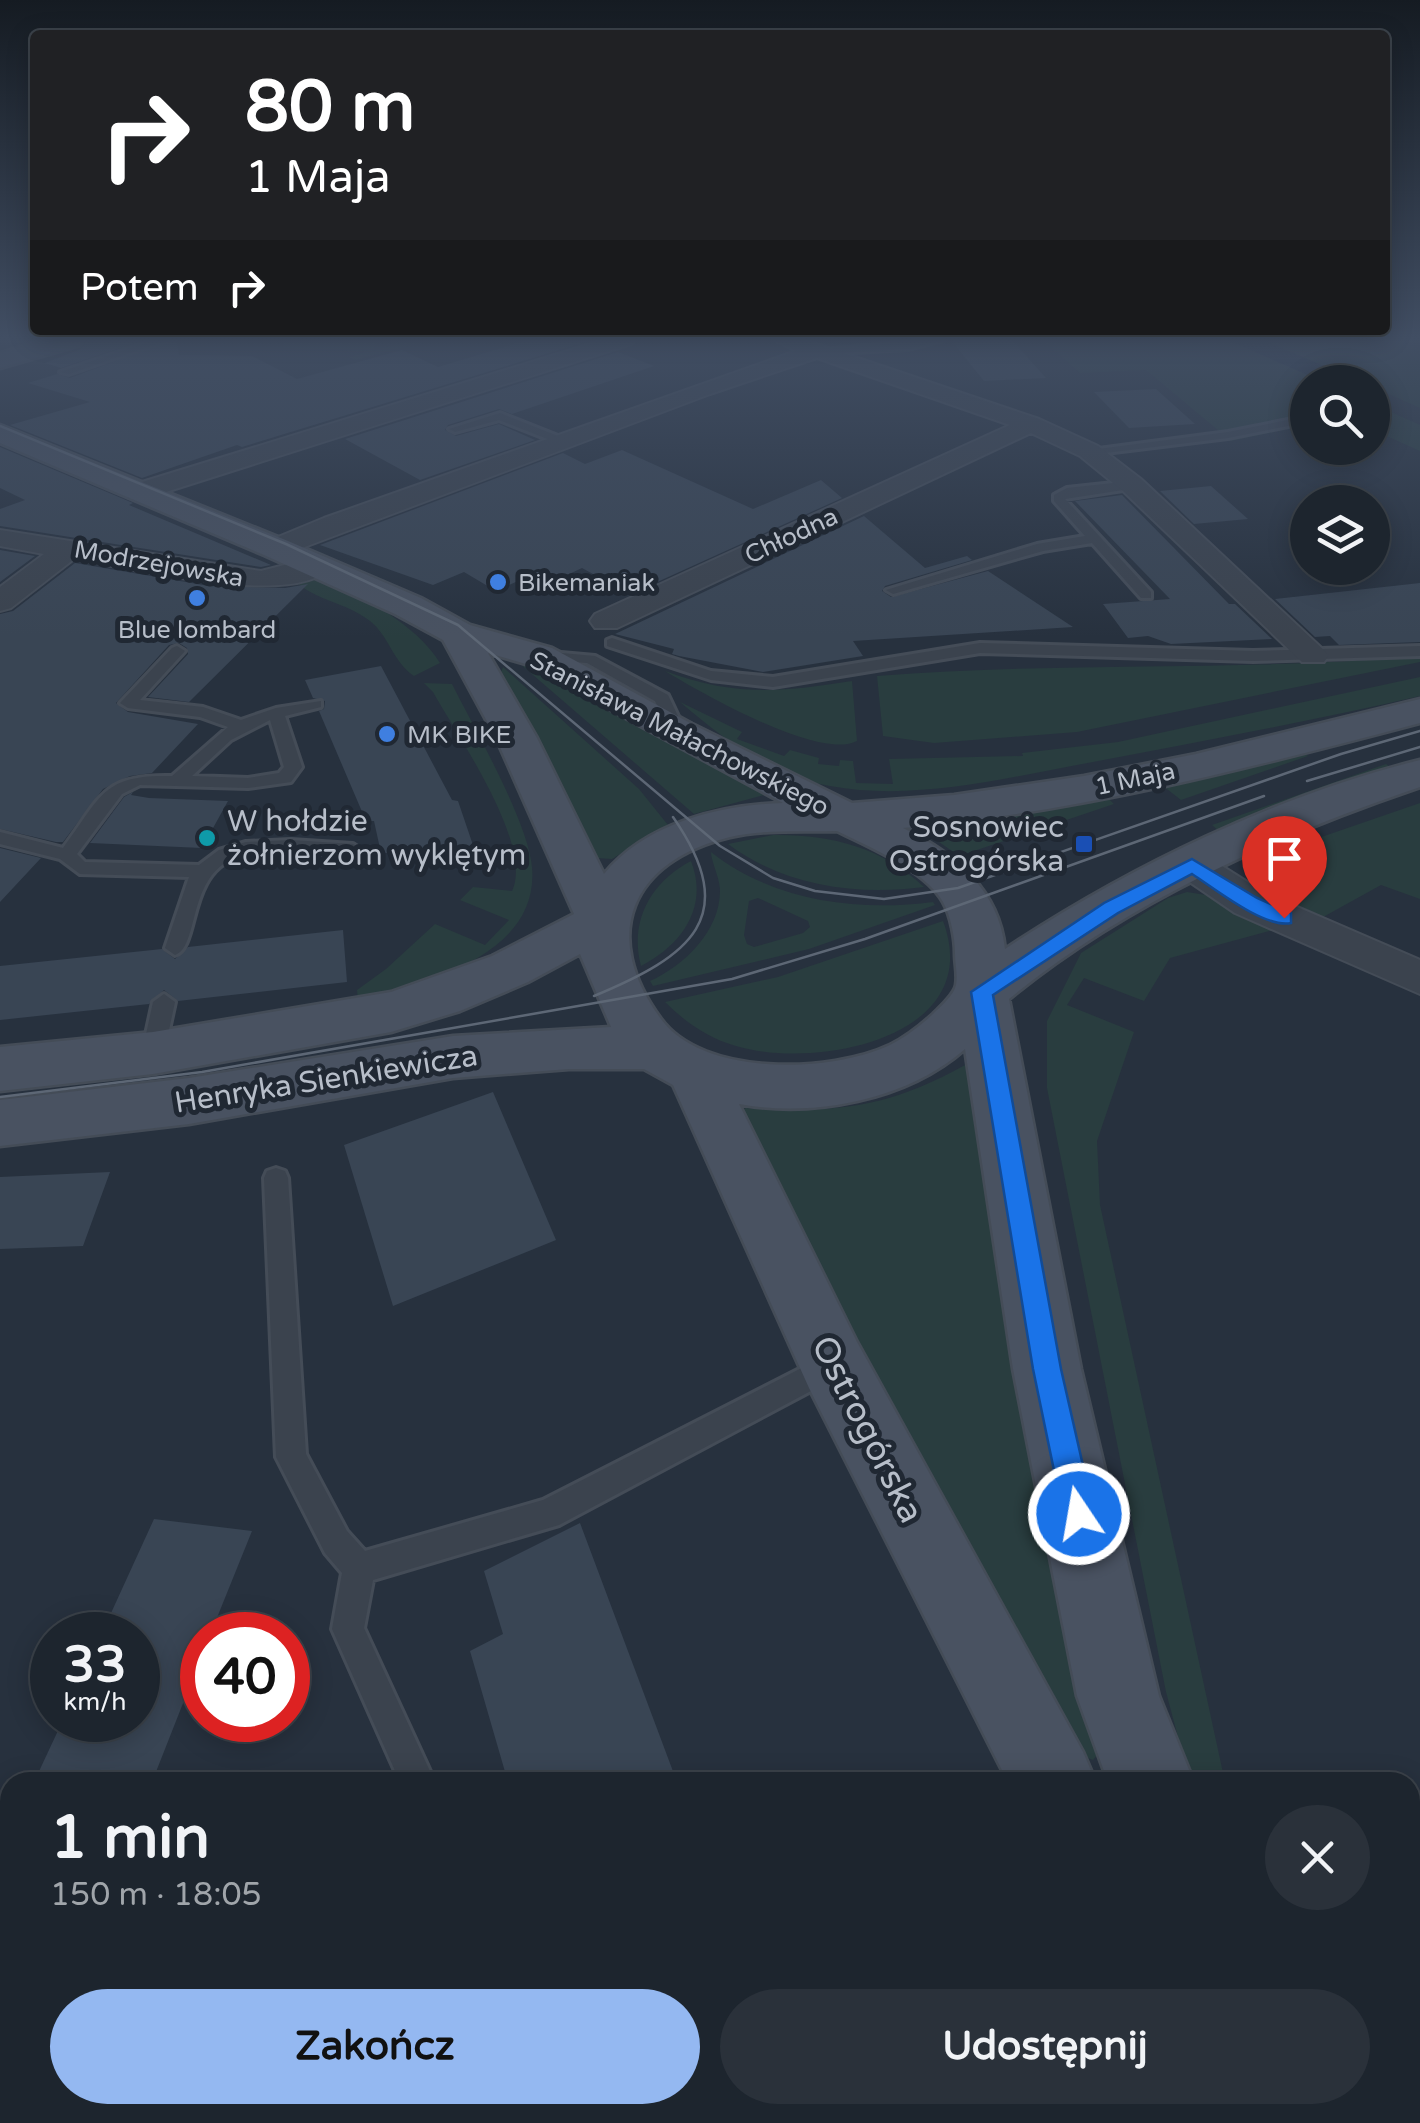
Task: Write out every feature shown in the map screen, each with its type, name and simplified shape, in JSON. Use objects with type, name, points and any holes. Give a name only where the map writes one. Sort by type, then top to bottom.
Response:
[{"type":"street","name":"Stanisława Małachowskiego","points":[[14,439],[276,548],[408,606],[457,633],[540,656],[678,733],[845,817]]},
{"type":"street","points":[[138,492],[307,439]]},
{"type":"street","name":"Chłodna","points":[[609,632],[999,439]]},
{"type":"street","points":[[1062,439],[1089,452],[1132,484],[1313,655]]},
{"type":"street","points":[[276,548],[319,528],[513,461],[560,440]]},
{"type":"street","name":"Modrzejowska","points":[[0,538],[261,580],[283,578],[316,566]]},
{"type":"street","points":[[0,602],[70,548]]},
{"type":"street","name":"Stanisława Małachowskiego","points":[[457,633],[493,690],[536,774],[601,921]]},
{"type":"street","name":"1 Maja","points":[[845,817],[966,807],[1084,789],[1420,711]]},
{"type":"street","points":[[1147,1772],[1118,1696],[1051,1388],[982,992],[976,921],[958,888],[918,854],[845,817],[736,822],[679,840],[630,874],[612,896],[601,921],[602,945],[610,973],[632,1017],[674,1059],[739,1081],[784,1086],[836,1082],[908,1060],[938,1041],[982,992],[1111,908],[1192,865],[1324,808],[1420,773]]},
{"type":"street","points":[[1192,865],[1250,903],[1420,978]]},
{"type":"street","name":"Henryka Sienkiewicza","points":[[0,1069],[153,1053],[391,1012],[510,970],[601,921]]},
{"type":"street","name":"Henryka Sienkiewicza","points":[[0,1124],[189,1101],[510,1050],[674,1059]]},
{"type":"street","name":"Ostrogórska","points":[[674,1059],[1047,1772]]},
{"type":"lane","points":[[1089,452],[1201,439]]},
{"type":"lane","points":[[1132,484],[1067,492],[1058,498],[1146,595]]},
{"type":"lane","points":[[893,590],[1042,547],[1093,539]]},
{"type":"lane","points":[[609,632],[660,662],[749,682],[773,682],[980,648],[1313,655],[1420,652]]},
{"type":"lane","points":[[177,652],[128,702],[203,712],[239,726]]},
{"type":"lane","points":[[178,780],[227,731],[316,704]]},
{"type":"lane","points":[[67,855],[116,790],[137,780],[248,783],[285,778],[293,767],[276,713]]},
{"type":"lane","points":[[0,838],[67,855],[80,868],[203,872]]},
{"type":"lane","points":[[175,948],[197,878],[224,856],[259,846],[353,850]]},
{"type":"lane","points":[[153,1053],[164,1002]]},
{"type":"lane","points":[[276,1178],[292,1458],[336,1542],[359,1568]]},
{"type":"lane","points":[[359,1568],[548,1514],[832,1365]]},
{"type":"lane","points":[[359,1568],[348,1629],[413,1772]]},
{"type":"green space","points":[[1393,439],[1420,439],[1420,451]]},
{"type":"green space","points":[[305,579],[341,589],[381,609],[416,635],[440,663],[414,676],[370,621],[311,593],[294,580]]},
{"type":"green space","points":[[1420,656],[1420,662],[1077,732],[934,743],[883,736],[877,676],[1284,664]]},
{"type":"green space","points":[[518,662],[526,664],[764,795],[694,814]]},
{"type":"green space","points":[[503,667],[639,789],[668,825],[612,859],[597,858],[501,672]]},
{"type":"green space","points":[[665,671],[713,685],[758,690],[852,681],[857,741],[839,745],[789,733],[731,708]]},
{"type":"green space","points":[[1420,677],[1420,696],[1379,705],[996,780],[896,791],[830,786],[788,774],[732,743],[680,702],[742,732],[737,739],[784,756],[790,750],[819,758],[818,764],[839,766],[840,760],[853,761],[856,783],[893,784],[889,759],[1023,756],[1022,753],[1118,742]]},
{"type":"green space","points":[[424,683],[452,684],[499,775],[528,848],[532,867],[529,898],[517,923],[498,944],[472,961],[444,975],[358,1001],[357,990],[435,924],[485,945],[509,920],[460,900],[473,887],[512,891],[516,871],[512,847],[490,790]]},
{"type":"green space","points":[[1308,756],[1181,800],[1163,786]]},
{"type":"green space","points":[[1386,764],[1390,767],[1221,833],[1212,825]]},
{"type":"green space","points":[[1107,797],[1114,804],[959,856],[922,830]]},
{"type":"green space","points":[[1420,803],[1420,899],[1381,885],[1325,916],[1170,958],[1144,1001],[1084,978],[1067,1005],[1134,1032],[1097,1141],[1100,1205],[1223,1772],[1187,1772],[1166,1692],[1047,1088],[1047,1021],[1081,953],[1168,898],[1187,892],[1206,895],[1224,904],[1304,843]]},
{"type":"green space","points":[[773,835],[814,837],[854,846],[891,862],[924,887],[873,890],[821,885],[773,870],[728,844]]},
{"type":"green space","points":[[711,852],[761,882],[817,899],[875,905],[935,905],[809,949],[653,986],[650,981],[688,956],[708,932],[719,904],[720,889]],"holes":[[[758,898],[808,921],[810,927],[803,933],[754,947],[747,944],[744,935],[749,901]]]},
{"type":"green space","points":[[691,861],[697,894],[688,923],[669,947],[641,966],[638,934],[646,904],[665,880]]},
{"type":"green space","points":[[943,921],[950,961],[940,993],[918,1018],[886,1036],[848,1048],[808,1053],[736,1046],[698,1028],[665,1002],[778,977]]},
{"type":"green space","points":[[965,1065],[1099,1753],[1093,1760],[1083,1756],[737,1123],[746,1108],[807,1110],[884,1099]]},
{"type":"building","points":[[45,439],[268,439],[237,445],[142,478]]},
{"type":"building","points":[[345,439],[535,440],[420,480]]},
{"type":"building","points":[[0,447],[271,565],[261,567],[0,526],[0,509],[25,500],[0,488]]},
{"type":"building","points":[[622,450],[753,509],[821,480],[842,498],[644,588],[652,574],[593,574],[582,568],[535,590],[518,581],[496,591],[464,572],[433,585],[320,545],[563,453],[585,464]]},
{"type":"building","points":[[1211,486],[1248,519],[1194,524],[1160,491]]},
{"type":"building","points":[[1122,495],[1229,604],[1235,604],[1272,639],[1171,644],[1148,636],[1128,638],[1103,604],[1170,599],[1075,501]]},
{"type":"building","points":[[864,516],[925,568],[967,556],[972,560],[885,586],[882,591],[891,597],[988,571],[1073,627],[853,641],[863,656],[763,672],[679,656],[672,654],[674,649],[615,634]]},
{"type":"building","points":[[0,550],[35,556],[0,582]]},
{"type":"building","points":[[75,563],[209,586],[285,588],[308,584],[189,702],[148,697],[188,654],[187,648],[179,643],[169,645],[116,703],[128,712],[198,724],[152,773],[130,776],[103,789],[63,842],[56,842],[0,829],[0,614],[13,611]]},
{"type":"building","points":[[1420,583],[1420,642],[1339,645],[1330,636],[1315,637],[1275,599]]},
{"type":"building","points":[[381,666],[452,800],[458,801],[475,851],[381,853],[374,821],[366,821],[319,711],[324,709],[325,701],[313,698],[305,680]]},
{"type":"building","points":[[133,792],[131,795],[149,798],[228,801],[202,848],[90,843],[124,797]]},
{"type":"building","points":[[0,848],[41,858],[0,902]]},
{"type":"building","points":[[343,930],[347,982],[178,1001],[164,990],[149,1004],[0,1020],[0,966],[162,949],[175,959],[188,947]]},
{"type":"building","points":[[493,1092],[556,1240],[393,1306],[344,1145]]},
{"type":"building","points":[[110,1172],[83,1246],[0,1249],[0,1177]]},
{"type":"building","points":[[154,1519],[252,1531],[219,1612],[180,1612],[180,1711],[156,1772],[39,1772],[53,1742],[160,1742],[160,1612],[112,1612]]},
{"type":"building","points":[[580,1523],[673,1772],[505,1772],[470,1651],[503,1634],[484,1571]]},
{"type":"tram line","points":[[32,439],[286,544],[458,625],[720,846],[773,878],[815,891],[884,899],[958,888],[1341,754],[1420,731]]},
{"type":"tram line","points":[[1307,781],[1420,747]]},
{"type":"tram line","points":[[0,1097],[202,1072],[732,979],[865,939],[1264,796]]},
{"type":"tram line","points":[[594,996],[657,965],[680,948],[696,929],[704,907],[704,882],[694,852],[673,817]]},
{"type":"place","name":"Bikemaniak","points":[[498,582]]},
{"type":"place","name":"Blue lombard","points":[[197,598]]},
{"type":"place","name":"MK BIKE","points":[[387,734]]},
{"type":"place","name":"W hołdzie żołnierzom wyklętym","points":[[207,838]]},
{"type":"place","name":"Sosnowiec Ostrogórska","points":[[1084,844]]},
{"type":"route","points":[[1079,1514],[1047,1369],[982,992],[1111,908],[1192,865],[1250,903],[1284,918]]}]
